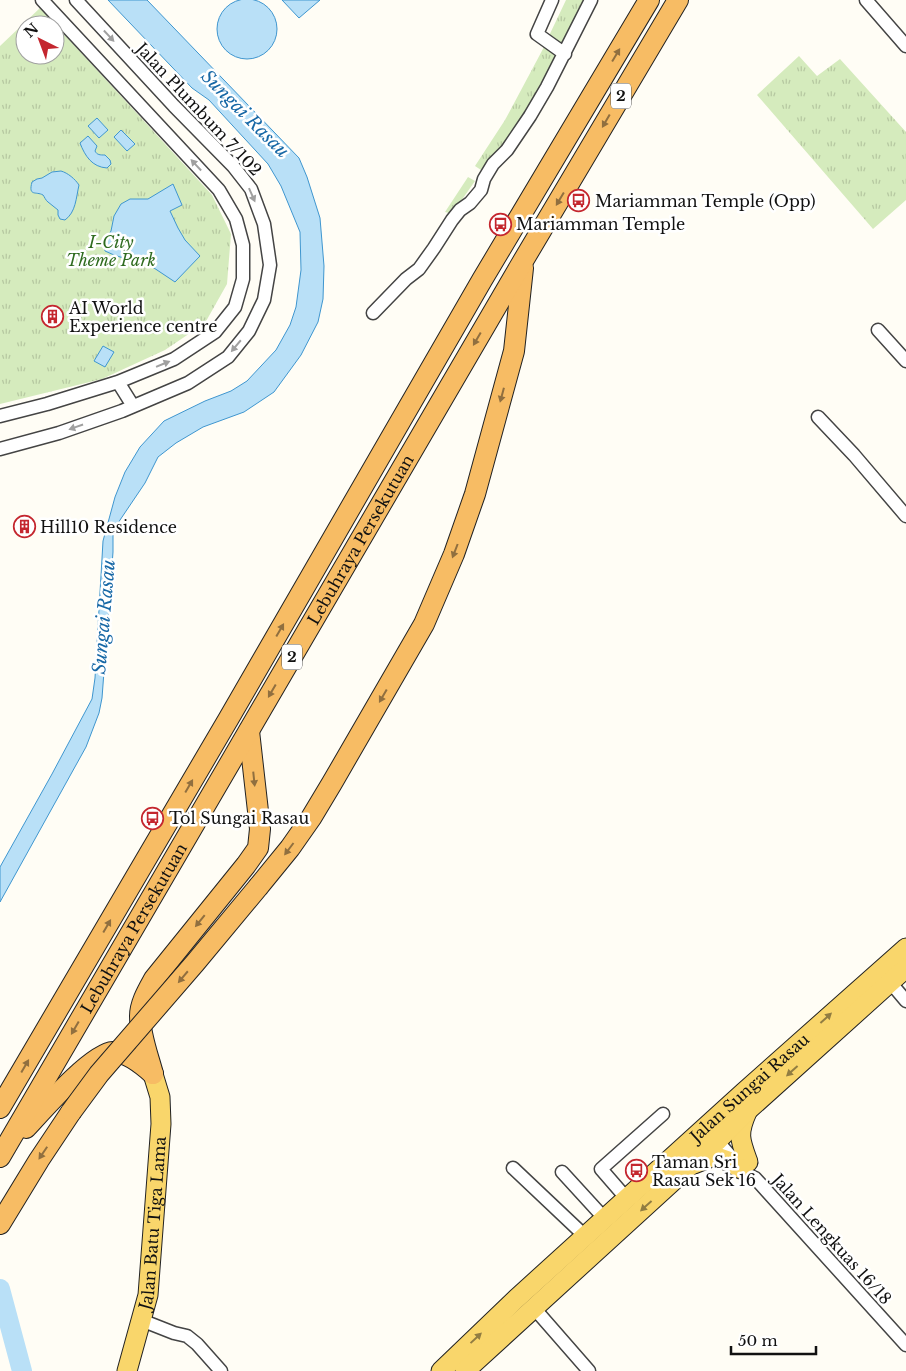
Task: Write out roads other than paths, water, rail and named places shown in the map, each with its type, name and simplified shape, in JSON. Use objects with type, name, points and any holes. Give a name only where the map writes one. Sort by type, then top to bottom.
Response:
[{"type":"highway","name":"Lebuhraya Persekutuan","points":[[0,1108],[487,272],[648,0]]},
{"type":"highway","name":"Lebuhraya Persekutuan","points":[[0,1157],[523,261],[678,0]]},
{"type":"highway","points":[[0,1224],[39,1160],[99,1074],[290,848],[332,784],[424,624],[454,554],[475,494],[514,351],[523,261]]},
{"type":"highway","points":[[153,1074],[144,1042],[140,1014],[144,997],[154,979],[258,848],[260,829],[248,731]]},
{"type":"highway","points":[[0,1157],[52,1100],[88,1066],[104,1054],[114,1052],[134,1058],[153,1074]]},
{"type":"main road","name":"Jalan Sungai Rasau","points":[[440,1371],[516,1299],[627,1199],[714,1131],[906,948]]},
{"type":"main road","name":"Jalan Sungai Rasau","points":[[465,1371],[682,1173],[714,1131],[747,1111],[906,968]]},
{"type":"main road","name":"Jalan Batu Tiga Lama","points":[[126,1371],[148,1296],[161,1124],[160,1098],[153,1074]]},
{"type":"main road","points":[[747,1111],[742,1122],[740,1140],[748,1169]]},
{"type":"main road","points":[[682,1173],[697,1162],[714,1156],[748,1169]]},
{"type":"street","points":[[0,416],[118,382],[174,359],[215,332],[234,307],[243,279],[243,245],[236,220],[219,190],[42,0]]},
{"type":"street","name":"Jalan Plumbum 7/102","points":[[0,449],[68,430],[122,411],[188,383],[228,357],[249,331],[264,300],[270,265],[264,224],[251,189],[233,166],[174,106],[76,0]]},
{"type":"street","points":[[552,0],[537,34],[564,54]]},
{"type":"street","points":[[372,313],[418,269],[452,220],[460,210],[470,204],[480,190],[493,164],[507,150],[530,116],[591,0]]},
{"type":"street","points":[[866,0],[906,46]]},
{"type":"street","points":[[878,330],[906,361]]},
{"type":"street","points":[[118,382],[133,406]]},
{"type":"street","points":[[818,417],[854,455],[906,516]]},
{"type":"street","points":[[890,982],[906,1001]]},
{"type":"street","points":[[627,1199],[601,1169],[663,1114]]},
{"type":"street","name":"Jalan Lengkuas 16/18","points":[[714,1131],[906,1345]]},
{"type":"street","points":[[513,1168],[586,1237]]},
{"type":"street","points":[[562,1172],[605,1219]]},
{"type":"street","points":[[534,1308],[589,1371]]},
{"type":"street","points":[[141,1320],[187,1336],[197,1344],[221,1371]]},
{"type":"water","points":[[247,-1],[263,4],[268,8],[272,13],[277,29],[272,45],[268,50],[263,54],[247,59],[231,54],[226,50],[222,45],[217,29],[222,13],[226,8],[231,4]]},
{"type":"water","points":[[108,0],[147,0],[299,158],[320,218],[324,266],[323,299],[318,322],[301,355],[274,392],[244,412],[203,427],[176,443],[158,457],[145,483],[118,523],[113,533],[102,698],[99,713],[86,747],[0,902],[0,867],[92,699],[95,678],[103,541],[115,497],[125,472],[140,447],[164,421],[231,391],[247,381],[276,350],[290,325],[296,307],[301,270],[300,232],[281,186],[268,164],[209,100],[192,88]]},
{"type":"water","points":[[282,0],[320,0],[299,18]]},
{"type":"water","points":[[97,118],[108,130],[99,138],[88,126]]},
{"type":"water","points":[[121,130],[135,144],[127,151],[114,137]]},
{"type":"water","points":[[88,136],[97,146],[95,151],[100,155],[105,155],[110,160],[111,164],[107,168],[97,166],[84,152],[80,143]]},
{"type":"water","points":[[61,171],[71,176],[79,185],[73,209],[65,220],[60,219],[58,210],[43,195],[33,193],[31,190],[32,182],[52,172]]},
{"type":"water","points":[[173,184],[182,205],[170,211],[185,240],[200,256],[175,282],[154,268],[105,251],[104,243],[111,231],[114,216],[121,204],[130,199],[148,199]]},
{"type":"water","points":[[103,346],[114,352],[105,367],[94,361]]},
{"type":"waterway","name":"Sungai Rasau","points":[[0,1289],[22,1371]]},
{"type":"place","name":"Mariamman Temple (Opp)","points":[[579,201]]},
{"type":"place","name":"Mariamman Temple","points":[[500,224]]},
{"type":"place","name":"AI World Experience centre","points":[[53,317]]},
{"type":"place","name":"Hill10 Residence","points":[[24,527]]},
{"type":"place","name":"Tol Sungai Rasau","points":[[153,818]]},
{"type":"place","name":"Taman Sri Rasau Sek 16","points":[[636,1171]]},
{"type":"park label","name":"I-City Theme Park","points":[[111,251]]}]
